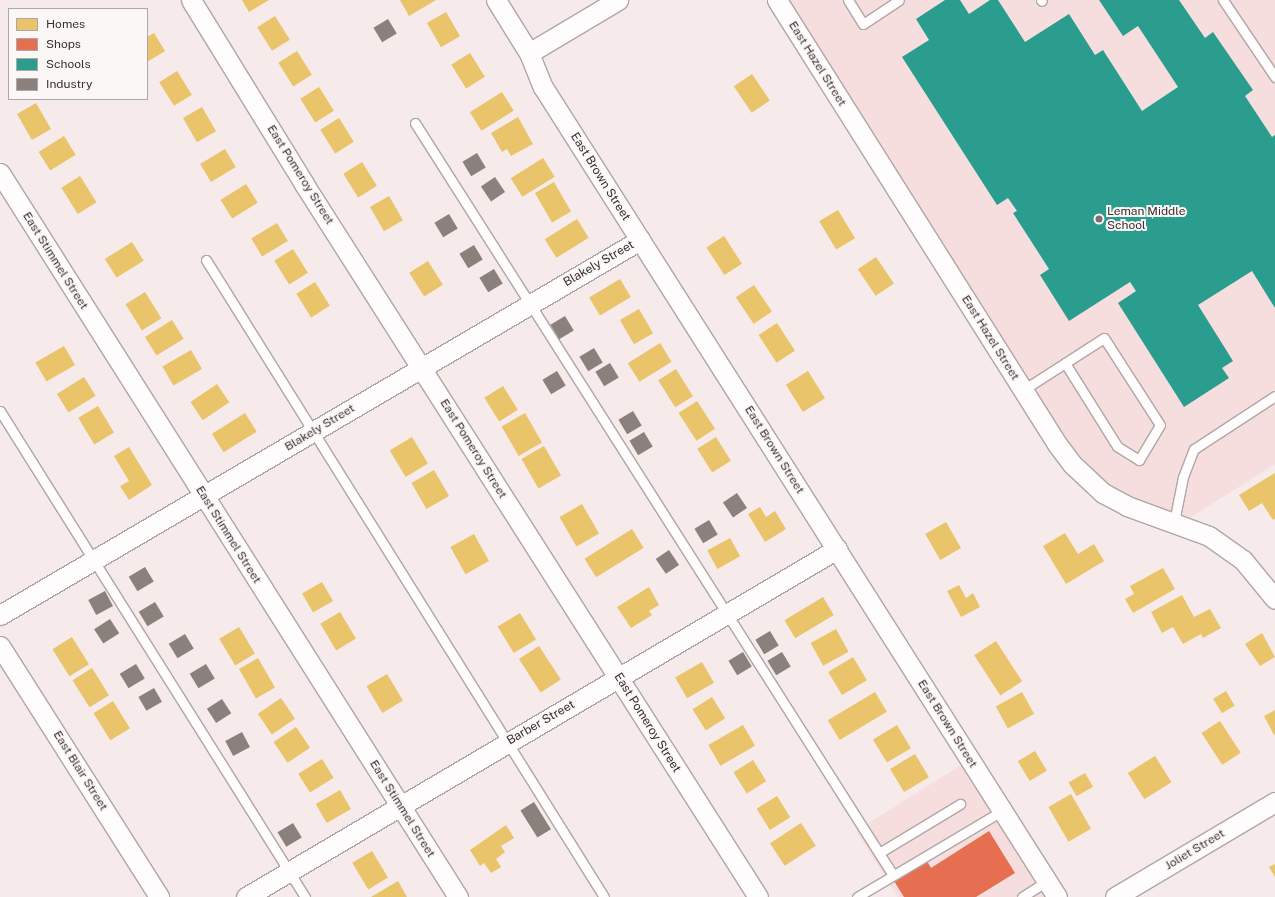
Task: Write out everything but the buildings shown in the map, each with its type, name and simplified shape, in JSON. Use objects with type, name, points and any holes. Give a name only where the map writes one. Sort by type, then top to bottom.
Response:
[{"type":"street","name":"East Pomeroy Street","points":[[191,0],[422,368],[758,897]]},
{"type":"street","name":"East Brown Street","points":[[496,0],[529,53],[543,87],[1057,897]]},
{"type":"street","points":[[529,53],[618,0]]},
{"type":"street","name":"East Hazel Street","points":[[777,0],[1057,444],[1087,479],[1127,506],[1174,522],[1208,536],[1243,560],[1275,599]]},
{"type":"street","name":"East Stimmel Street","points":[[0,172],[458,897]]},
{"type":"street","name":"Blakely Street","points":[[0,615],[640,240]]},
{"type":"street","name":"Barber Street","points":[[246,897],[837,550]]},
{"type":"street","name":"East Blair Street","points":[[0,646],[159,897]]},
{"type":"street","name":"Joliet Street","points":[[1115,897],[1275,802]]},
{"type":"lane","points":[[848,0],[863,24],[899,0]]},
{"type":"lane","points":[[1223,0],[1275,77]]},
{"type":"lane","points":[[415,124],[531,304],[893,875]]},
{"type":"lane","points":[[206,260],[312,432],[604,897]]},
{"type":"lane","points":[[1023,390],[1065,363],[1104,338],[1160,425],[1139,460],[1117,446],[1065,363]]},
{"type":"lane","points":[[1174,522],[1183,477],[1194,449],[1275,396]]},
{"type":"lane","points":[[0,411],[92,561],[305,897]]},
{"type":"lane","points":[[879,853],[960,804]]},
{"type":"lane","points":[[857,897],[1002,811]]},
{"type":"lane","points":[[1022,897],[1047,881]]},
{"type":"shaded area","name":"Leman Middle School","points":[[787,0],[1275,0],[1275,464],[1188,519],[1128,499],[1093,476],[1061,438]]},
{"type":"shaded area","points":[[977,755],[1065,897],[898,897],[856,831]]},
{"type":"place","name":"Leman Middle School","points":[[1099,219]]}]
